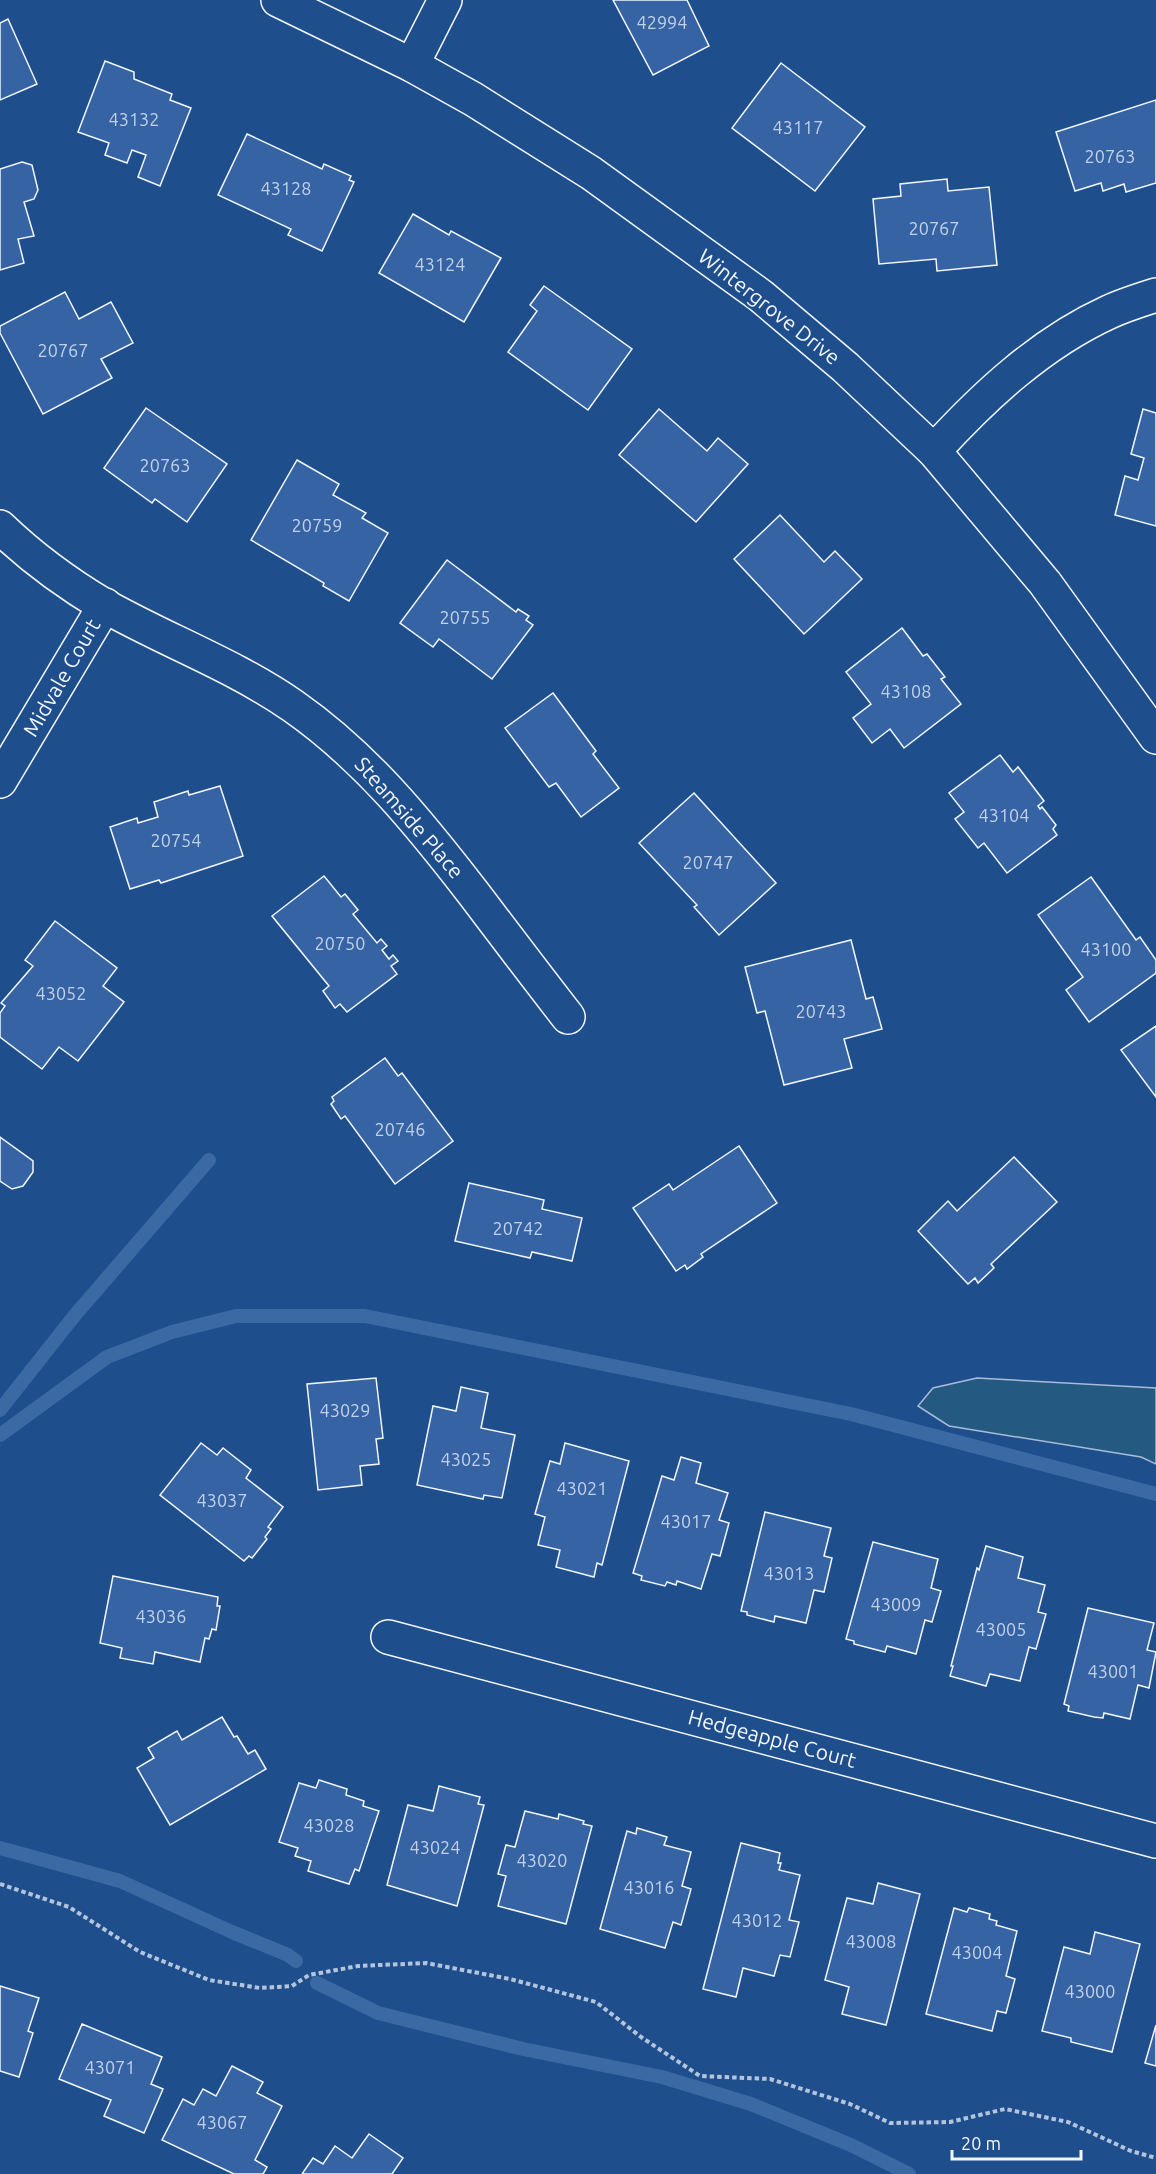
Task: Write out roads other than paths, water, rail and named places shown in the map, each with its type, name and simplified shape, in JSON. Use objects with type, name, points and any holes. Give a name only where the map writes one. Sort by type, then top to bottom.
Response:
[{"type":"street","name":"Wintergrove Drive","points":[[278,0],[412,65],[473,99],[591,173],[761,296],[845,367],[934,451],[1045,583],[1156,737]]},
{"type":"street","points":[[412,65],[445,0]]},
{"type":"street","points":[[934,451],[969,413],[1046,348],[1108,313],[1156,295]]},
{"type":"street","name":"Steamside Place","points":[[0,527],[44,565],[105,605],[230,667],[293,705],[350,751],[377,776],[426,831],[568,1017]]},
{"type":"street","name":"Midvale Court","points":[[0,781],[105,605]]},
{"type":"street","name":"Hedgeapple Court","points":[[388,1637],[1156,1841]]},
{"type":"waterway","points":[[0,1410],[75,1315],[209,1160]]},
{"type":"waterway","points":[[0,1435],[107,1357],[172,1332],[236,1316],[365,1316],[851,1414],[1156,1494]]},
{"type":"waterway","points":[[0,1848],[120,1881],[288,1955],[296,1961]]},
{"type":"waterway","points":[[317,1983],[378,2013],[523,2049],[662,2077],[751,2104],[851,2145],[909,2174]]}]
